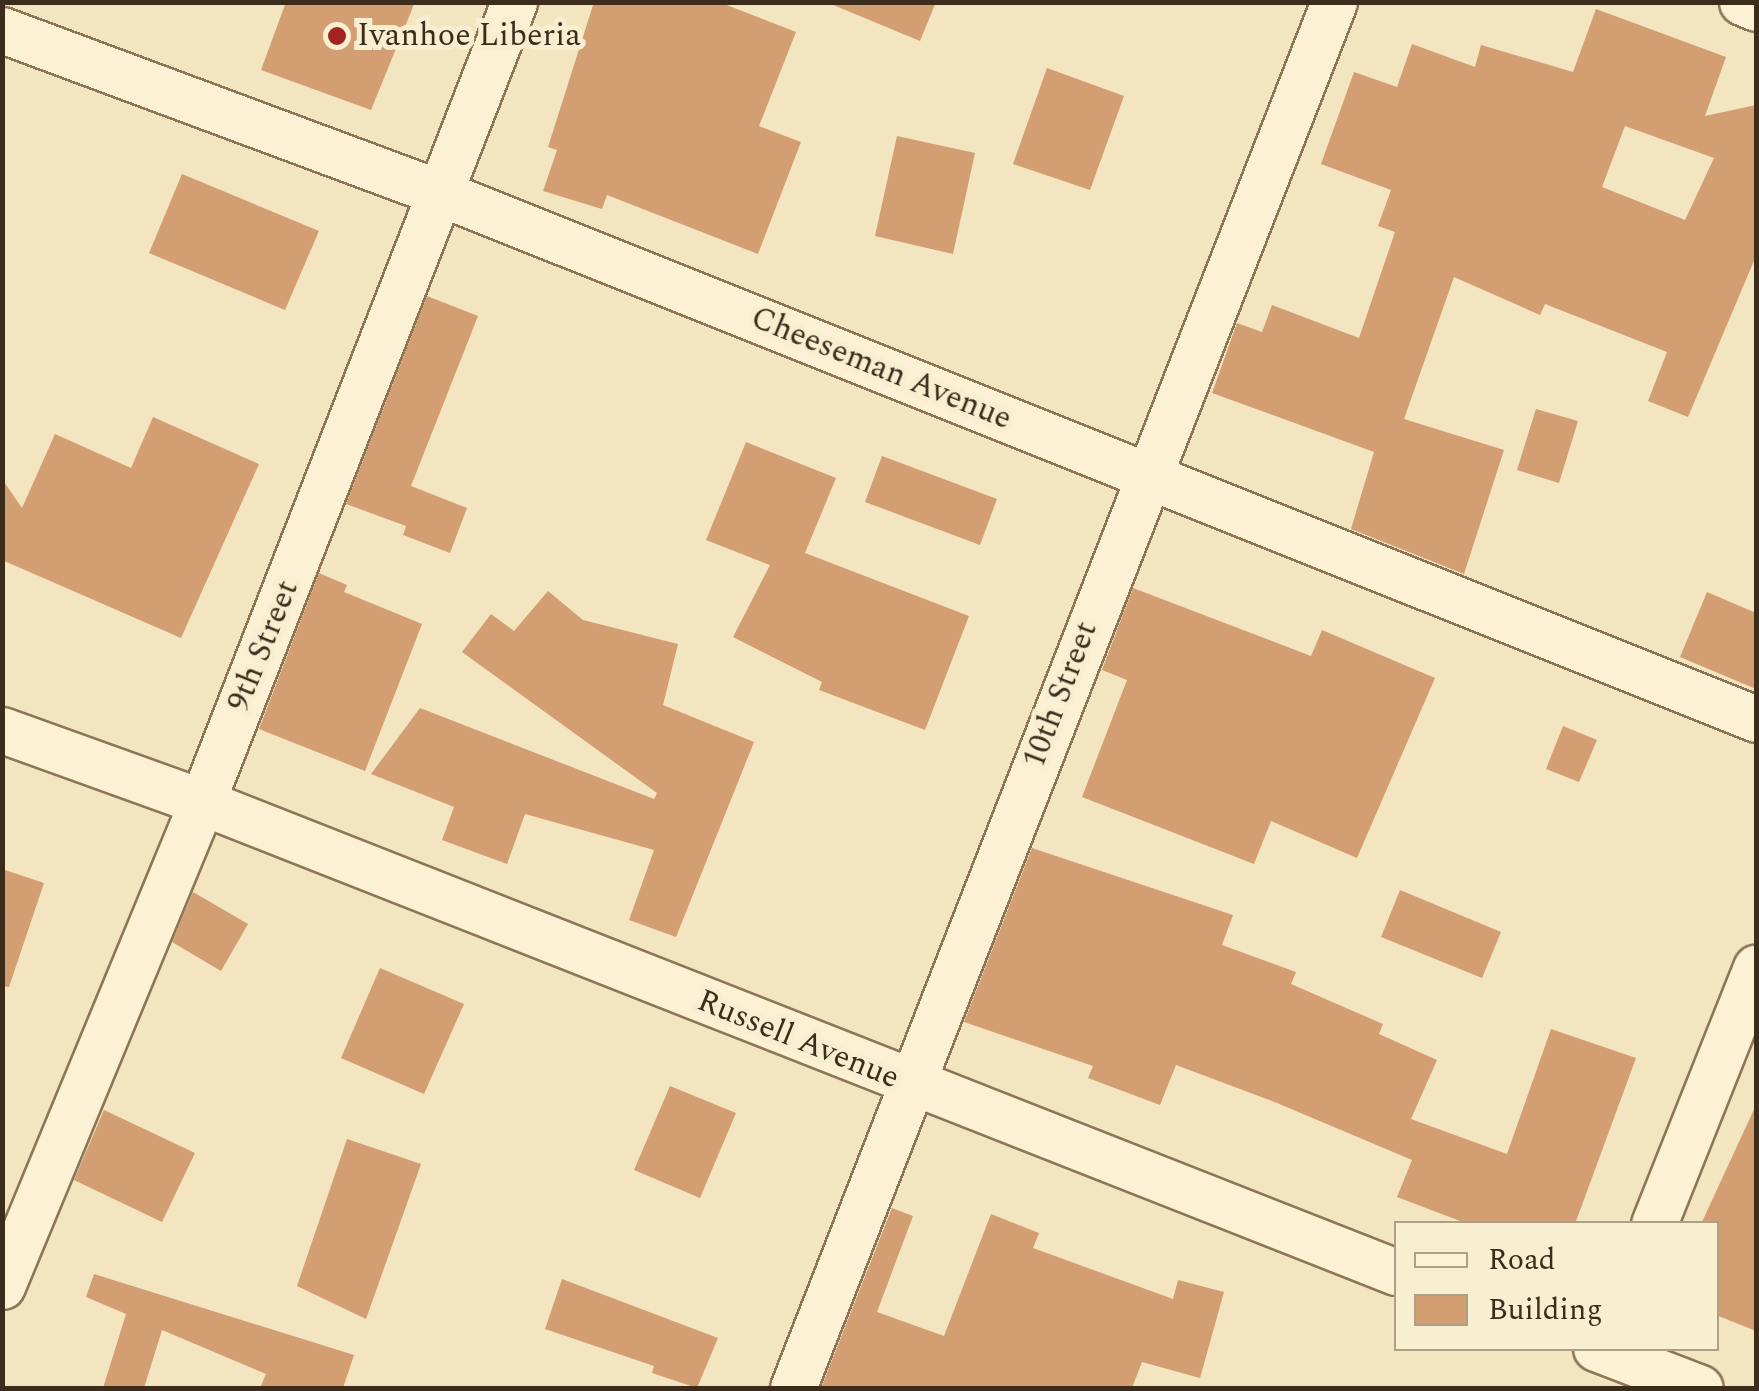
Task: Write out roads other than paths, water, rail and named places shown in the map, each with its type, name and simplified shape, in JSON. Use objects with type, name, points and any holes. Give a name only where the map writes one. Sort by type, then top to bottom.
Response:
[{"type":"street","name":"9th Street","points":[[2,1286],[202,802],[443,194],[514,2]]},
{"type":"street","name":"10th Street","points":[[793,1388],[1146,475],[1334,2]]},
{"type":"street","points":[[1742,2],[1756,8]]},
{"type":"street","name":"Cheeseman Avenue","points":[[2,30],[443,194],[1756,719]]},
{"type":"street","name":"Russell Avenue","points":[[2,730],[202,802],[910,1085],[1394,1271]]},
{"type":"street","points":[[1655,1221],[1756,968]]},
{"type":"street","points":[[1598,1359],[1700,1388]]},
{"type":"place","name":"Ivanhoe Liberia","points":[[337,36]]}]
